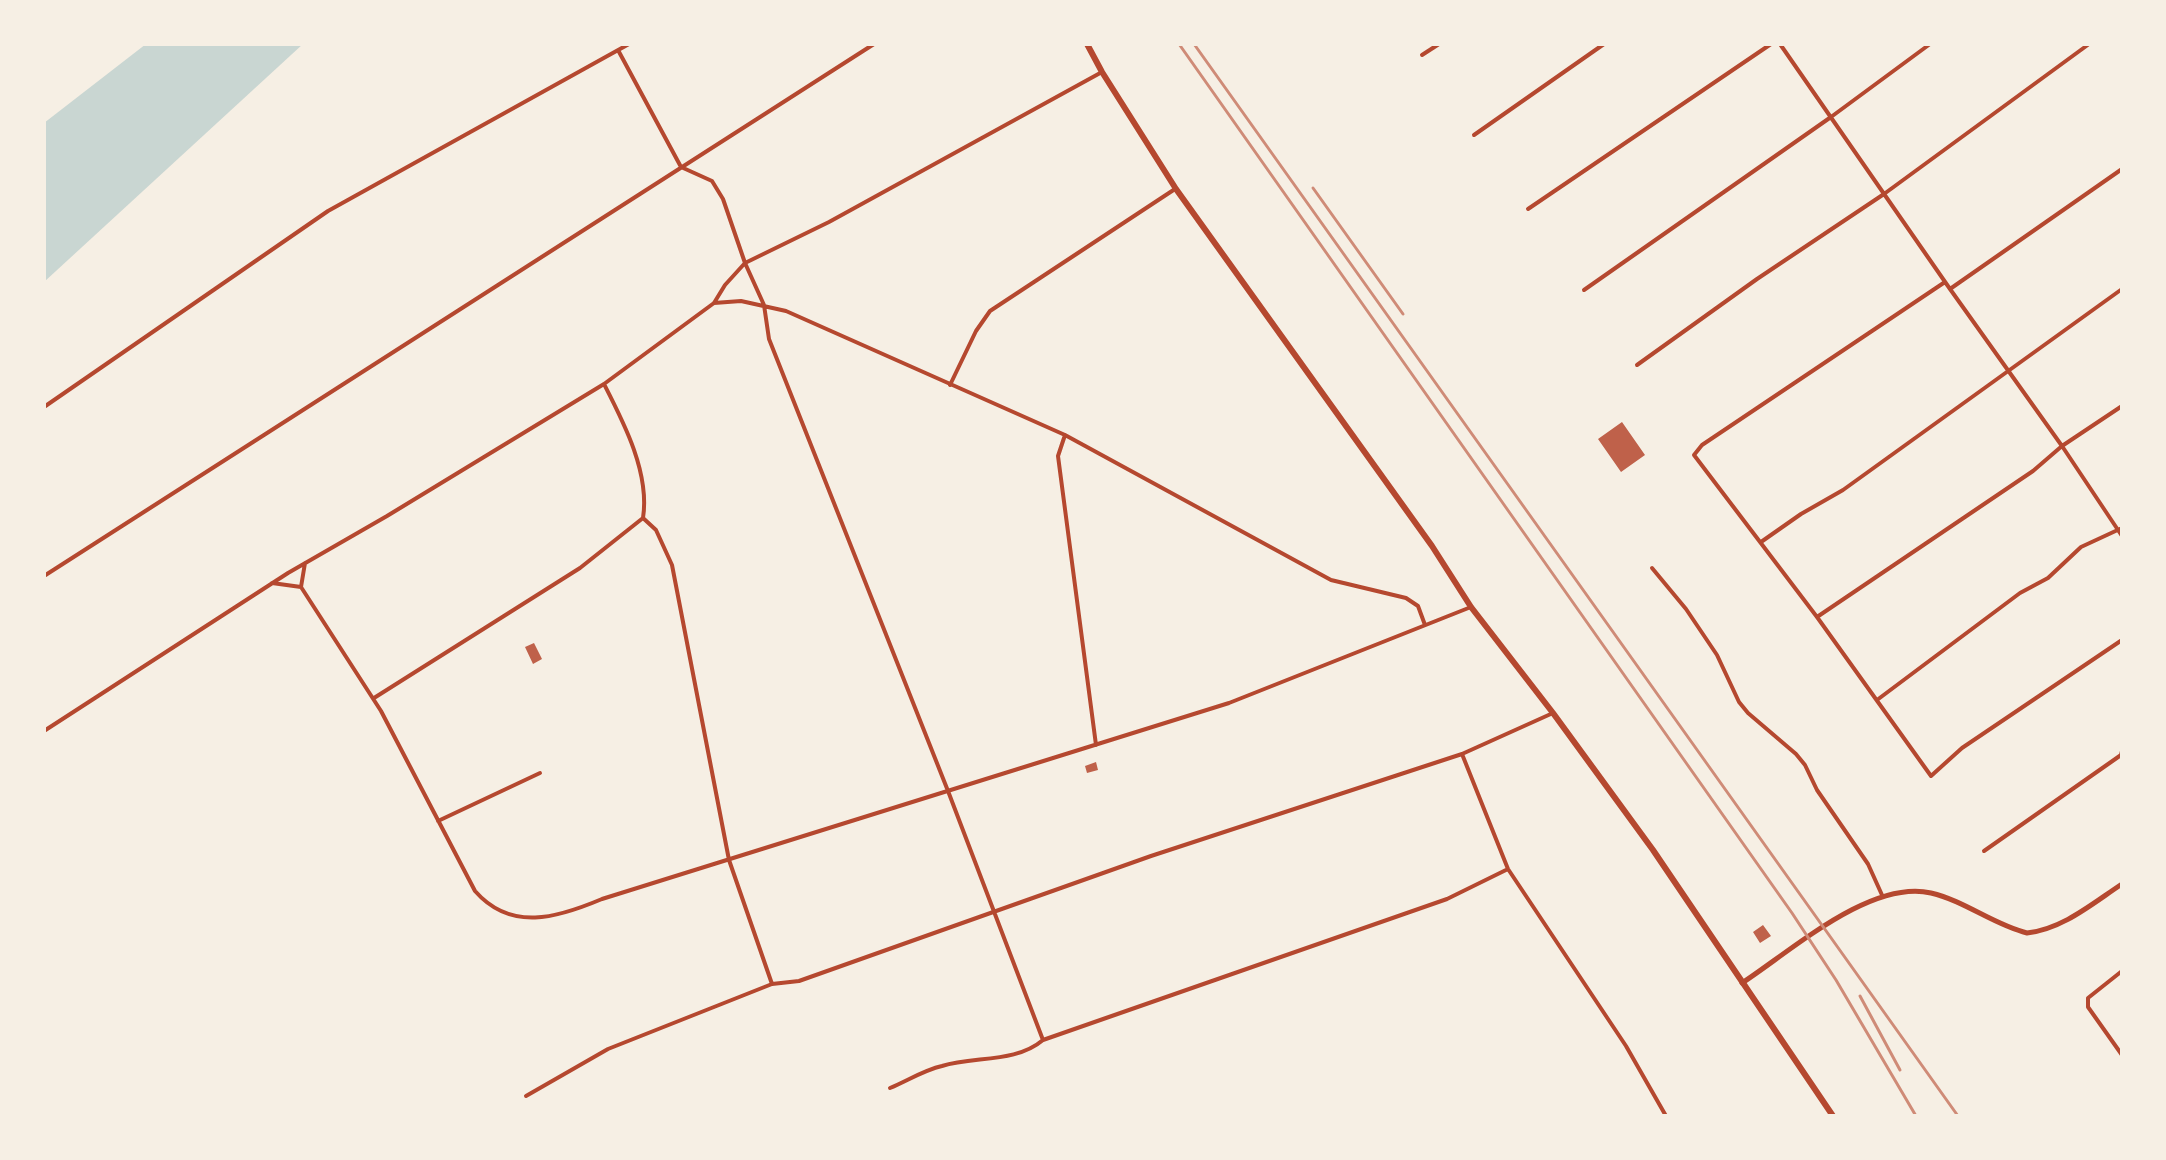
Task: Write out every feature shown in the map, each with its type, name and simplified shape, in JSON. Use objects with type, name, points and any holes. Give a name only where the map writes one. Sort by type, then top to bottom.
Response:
[{"type":"main road","points":[[1087,44],[1176,189],[1432,546],[1471,607],[1653,850],[1833,1116]]},
{"type":"street","points":[[44,407],[328,211],[629,44]]},
{"type":"street","points":[[44,576],[874,44]]},
{"type":"street","points":[[1422,55],[1439,44]]},
{"type":"street","points":[[1474,135],[1604,44]]},
{"type":"street","points":[[1528,209],[1771,44]]},
{"type":"street","points":[[1780,44],[2121,531],[2081,547],[2048,578],[2020,593],[1877,700]]},
{"type":"street","points":[[1584,290],[1930,44]]},
{"type":"street","points":[[1637,365],[1757,279],[1884,194],[2089,44]]},
{"type":"street","points":[[618,50],[681,167],[712,181],[723,199],[745,263],[764,305],[769,339],[1043,1040]]},
{"type":"street","points":[[44,731],[272,583],[604,384],[714,303],[745,263],[829,222],[1102,72]]},
{"type":"street","points":[[1950,289],[2122,169]]},
{"type":"street","points":[[950,385],[976,331],[990,311],[1176,189]]},
{"type":"street","points":[[1945,282],[1702,445],[1694,455],[1817,617],[1931,776],[1962,748],[2122,640]]},
{"type":"street","points":[[1761,542],[1843,490],[2122,289]]},
{"type":"street","points":[[714,303],[741,301],[786,311],[1065,435],[1331,580],[1406,598],[1418,606],[1425,625]]},
{"type":"street","points":[[374,698],[580,568],[643,518],[642,471],[630,447],[624,422],[604,384]]},
{"type":"street","points":[[1817,617],[2033,471],[2062,446],[2122,406]]},
{"type":"street","points":[[1065,435],[1058,456],[1096,745]]},
{"type":"street","points":[[643,518],[656,530],[672,565],[729,860],[772,984]]},
{"type":"street","points":[[305,563],[301,587],[374,698],[475,891],[488,907],[503,914],[530,917],[570,912],[602,899],[1229,703],[1471,607]]},
{"type":"street","points":[[1652,568],[1709,643],[1748,713],[1805,765],[1817,790],[1868,864],[1882,895]]},
{"type":"street","points":[[272,583],[301,587]]},
{"type":"street","points":[[526,1096],[608,1049],[772,984],[799,981],[993,911],[1462,754],[1553,713]]},
{"type":"street","points":[[1984,851],[2099,771],[2122,751]]},
{"type":"street","points":[[1462,754],[1508,869],[1626,1046],[1666,1116]]},
{"type":"street","points":[[438,821],[540,773]]},
{"type":"street","points":[[890,1088],[941,1066],[1034,1048],[1043,1040],[1447,899],[1508,869]]},
{"type":"street","points":[[1742,983],[1835,920],[1882,895],[1916,890],[1931,893],[1954,900],[2018,931],[2038,932],[2062,922],[2122,884]]},
{"type":"street","points":[[2122,971],[2088,998],[2088,1007],[2122,1055]]},
{"type":"shaded area","points":[[146,44],[303,44],[44,282],[44,123]]},
{"type":"building","points":[[1622,422],[1645,455],[1621,472],[1598,439]]},
{"type":"building","points":[[534,643],[542,659],[533,664],[525,647]]},
{"type":"building","points":[[1096,762],[1098,770],[1087,773],[1085,766]]},
{"type":"building","points":[[1763,925],[1771,936],[1760,943],[1753,932]]},
{"type":"railway","points":[[1179,44],[1792,913],[1836,980],[1916,1116]]},
{"type":"railway","points":[[1194,44],[1958,1116]]},
{"type":"railway","points":[[1313,188],[1403,314]]},
{"type":"railway","points":[[1860,996],[1900,1070]]}]
